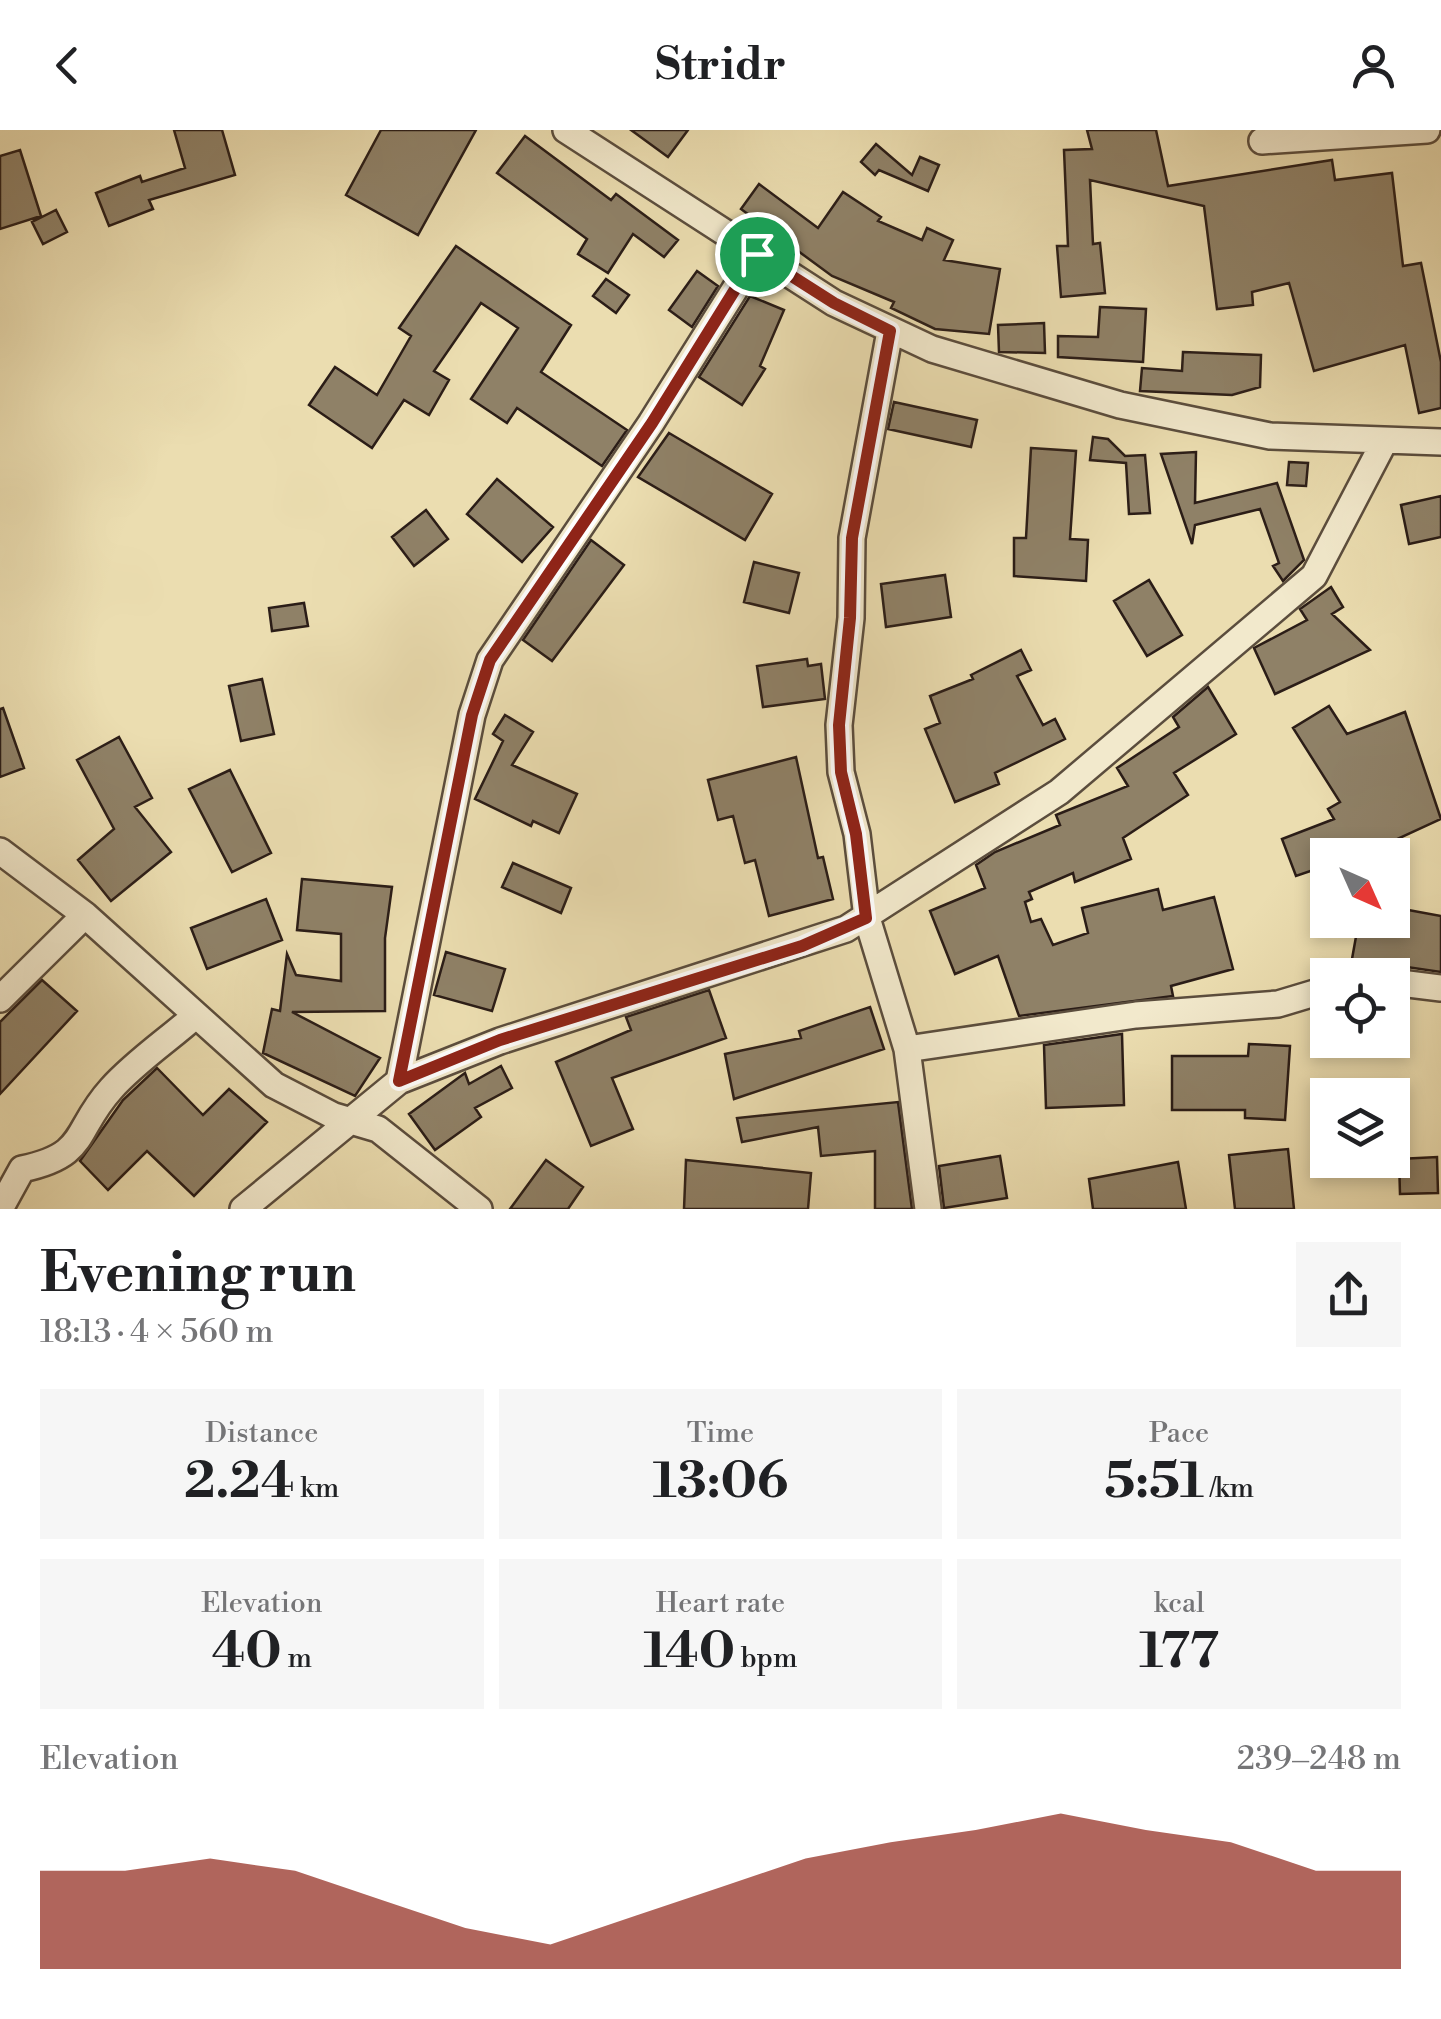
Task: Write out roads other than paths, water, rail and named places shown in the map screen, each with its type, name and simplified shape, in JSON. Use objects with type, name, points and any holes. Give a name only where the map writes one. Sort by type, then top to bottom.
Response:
[{"type":"street","points":[[566,130],[834,303],[932,349],[1120,405],[1270,436],[1383,444],[1441,442]]},
{"type":"street","points":[[1262,141],[1427,130]]},
{"type":"street","points":[[1439,130],[1441,140]]},
{"type":"street","points":[[399,1081],[472,715],[490,660],[652,423],[757,254]]},
{"type":"street","points":[[890,331],[852,538],[850,618],[839,725],[841,772],[856,834],[866,918],[907,1049],[928,1209]]},
{"type":"street","points":[[243,1209],[399,1081],[500,1040],[802,946],[866,918],[1059,792],[1293,598],[1326,558],[1383,444]]},
{"type":"street","points":[[0,851],[84,915],[274,1085],[305,1103],[404,1146],[479,1209]]},
{"type":"street","points":[[0,1000],[84,915]]},
{"type":"street","points":[[1410,984],[1441,988]]},
{"type":"street","points":[[907,1049],[1136,1016],[1278,1004],[1310,994]]},
{"type":"street","points":[[0,1209],[22,1169],[54,1162],[76,1144],[110,1090],[195,1016]]}]
